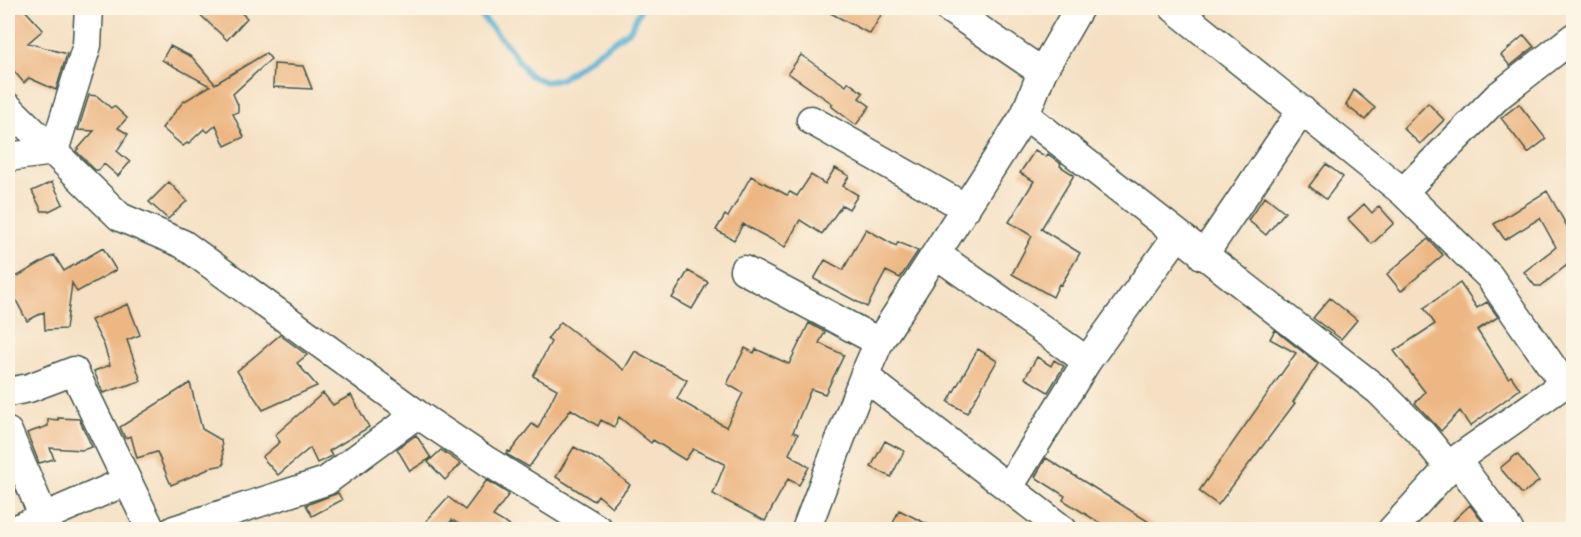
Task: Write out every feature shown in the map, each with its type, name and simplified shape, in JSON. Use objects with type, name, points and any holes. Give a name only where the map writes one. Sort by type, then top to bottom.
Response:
[{"type":"street","points":[[54,151],[87,45],[88,8]]},
{"type":"street","points":[[948,8],[1042,72]]},
{"type":"street","points":[[806,530],[879,342],[1025,115],[1042,72],[1078,8]]},
{"type":"street","points":[[1174,8],[1403,192],[1489,276],[1569,381],[1452,464],[1392,530]]},
{"type":"street","points":[[1403,192],[1498,96],[1574,37]]},
{"type":"street","points":[[8,107],[120,217],[183,244],[417,414],[487,461],[599,530]]},
{"type":"street","points":[[1203,256],[1302,110]]},
{"type":"street","points":[[1025,115],[1177,236],[1379,391],[1452,464],[1509,530]]},
{"type":"street","points":[[812,120],[966,208]]},
{"type":"street","points":[[8,157],[54,151]]},
{"type":"street","points":[[1009,487],[1087,361],[1177,236]]},
{"type":"street","points":[[936,254],[1087,361]]},
{"type":"street","points":[[744,270],[879,342]]},
{"type":"street","points":[[8,392],[29,388],[74,370],[151,530]]},
{"type":"street","points":[[864,376],[1063,530]]},
{"type":"street","points":[[174,530],[326,481],[417,414]]},
{"type":"street","points":[[8,432],[46,523]]},
{"type":"street","points":[[14,530],[46,523],[128,481]]},
{"type":"building","points":[[8,8],[23,8],[43,30],[28,43],[67,54],[56,90],[29,78],[24,83],[8,64]]},
{"type":"building","points":[[193,8],[236,8],[247,18],[227,40]]},
{"type":"building","points":[[821,8],[885,8],[870,34]]},
{"type":"building","points":[[1524,35],[1534,47],[1510,66],[1501,55]]},
{"type":"building","points":[[170,46],[192,57],[215,84],[266,53],[271,59],[233,94],[238,105],[238,112],[233,114],[244,137],[225,146],[216,125],[208,132],[204,129],[183,146],[162,128],[183,102],[210,86],[162,60]]},
{"type":"building","points":[[801,55],[846,86],[848,82],[863,93],[859,98],[870,106],[856,125],[831,106],[833,104],[788,73]]},
{"type":"building","points":[[274,64],[303,66],[312,89],[273,87]]},
{"type":"building","points":[[1354,90],[1375,108],[1365,120],[1346,105]]},
{"type":"building","points":[[89,95],[97,96],[111,108],[114,106],[127,118],[118,128],[128,134],[117,151],[130,162],[118,176],[104,164],[99,170],[95,170],[76,151],[94,131],[78,130]]},
{"type":"building","points":[[1428,103],[1444,120],[1420,144],[1403,128]]},
{"type":"building","points":[[1519,104],[1546,139],[1528,153],[1501,118]]},
{"type":"building","points":[[1035,150],[1046,157],[1048,154],[1074,175],[1041,229],[1080,253],[1053,297],[1012,274],[1032,236],[1009,222],[1034,181],[1020,173]]},
{"type":"building","points":[[1326,164],[1343,177],[1326,199],[1309,186]]},
{"type":"building","points":[[835,168],[849,176],[843,186],[858,195],[849,209],[842,205],[822,234],[800,220],[785,247],[743,224],[734,240],[716,230],[725,215],[728,217],[751,176],[787,195],[790,192],[797,196],[811,175],[825,184]]},
{"type":"building","points":[[52,182],[63,204],[49,211],[42,211],[32,191]]},
{"type":"building","points":[[169,182],[187,201],[168,219],[149,202]]},
{"type":"building","points":[[1547,191],[1572,235],[1574,233],[1574,278],[1567,265],[1541,286],[1535,286],[1524,272],[1556,247],[1540,218],[1505,240],[1494,224]]},
{"type":"building","points":[[1265,196],[1285,212],[1266,235],[1248,220]]},
{"type":"building","points":[[1364,204],[1372,213],[1379,206],[1394,223],[1372,244],[1348,219]]},
{"type":"building","points":[[866,229],[896,246],[898,242],[918,251],[900,278],[886,271],[867,307],[814,279],[825,260],[843,270]]},
{"type":"building","points":[[1428,239],[1443,255],[1401,291],[1387,274]]},
{"type":"building","points":[[103,248],[116,270],[77,292],[72,283],[66,329],[45,330],[44,312],[27,321],[8,285],[8,276],[18,276],[54,255],[64,271]]},
{"type":"building","points":[[688,271],[708,282],[692,309],[672,298]]},
{"type":"building","points":[[1460,283],[1477,308],[1487,302],[1498,317],[1477,330],[1508,378],[1511,376],[1520,389],[1470,426],[1460,411],[1441,431],[1415,403],[1425,392],[1394,351],[1435,324],[1424,308]]},
{"type":"building","points":[[1330,298],[1357,320],[1341,339],[1313,318]]},
{"type":"building","points":[[128,304],[140,335],[127,340],[141,381],[103,393],[94,371],[110,365],[104,345],[91,320]]},
{"type":"building","points":[[561,322],[624,370],[635,351],[687,380],[677,399],[726,427],[743,393],[727,384],[745,348],[754,353],[756,349],[789,364],[809,323],[825,332],[819,343],[844,355],[825,394],[811,389],[793,432],[798,434],[789,454],[809,467],[799,485],[788,479],[765,521],[713,494],[725,464],[693,449],[685,460],[653,440],[651,443],[619,417],[614,427],[601,420],[598,426],[571,409],[529,467],[506,454],[532,424],[538,428],[557,389],[533,376],[551,342],[547,339]]},
{"type":"building","points":[[1275,330],[1318,364],[1293,402],[1295,403],[1218,505],[1199,491],[1296,353],[1270,339]]},
{"type":"building","points":[[280,335],[307,355],[297,363],[317,386],[263,410],[237,371]]},
{"type":"building","points":[[978,349],[997,361],[967,413],[948,402]]},
{"type":"building","points":[[1037,357],[1051,366],[1054,360],[1064,366],[1048,392],[1025,378]]},
{"type":"building","points":[[190,383],[202,429],[221,440],[224,465],[208,468],[171,485],[157,452],[137,458],[131,436],[125,438],[120,427]]},
{"type":"building","points":[[323,393],[333,405],[351,395],[369,427],[329,451],[332,456],[317,463],[310,448],[278,475],[262,457],[280,442],[275,435]]},
{"type":"building","points":[[58,418],[79,419],[92,447],[82,450],[50,448],[54,459],[39,463],[27,433],[48,426],[48,419],[58,420]]},
{"type":"building","points":[[416,435],[431,458],[410,471],[397,449]]},
{"type":"building","points":[[885,441],[904,451],[891,477],[871,467]]},
{"type":"building","points":[[574,447],[604,463],[630,485],[612,507],[598,495],[594,501],[556,477]]},
{"type":"building","points":[[441,450],[461,464],[445,480],[428,462]]},
{"type":"building","points":[[1517,454],[1539,481],[1522,494],[1500,468]]},
{"type":"building","points":[[1046,458],[1162,530],[1111,530],[1063,500],[1065,496],[1035,477]]},
{"type":"building","points":[[487,480],[509,494],[493,516],[517,530],[470,530],[452,520],[444,530],[418,530],[448,497],[465,510]]},
{"type":"building","points":[[338,493],[342,500],[312,516],[306,505]]},
{"type":"building","points":[[1470,505],[1485,525],[1480,530],[1462,530],[1453,521]]},
{"type":"building","points":[[899,510],[939,530],[890,530]]},
{"type":"waterway","points":[[470,8],[477,11],[508,46],[529,75],[546,82],[561,79],[630,30],[641,8]]}]
